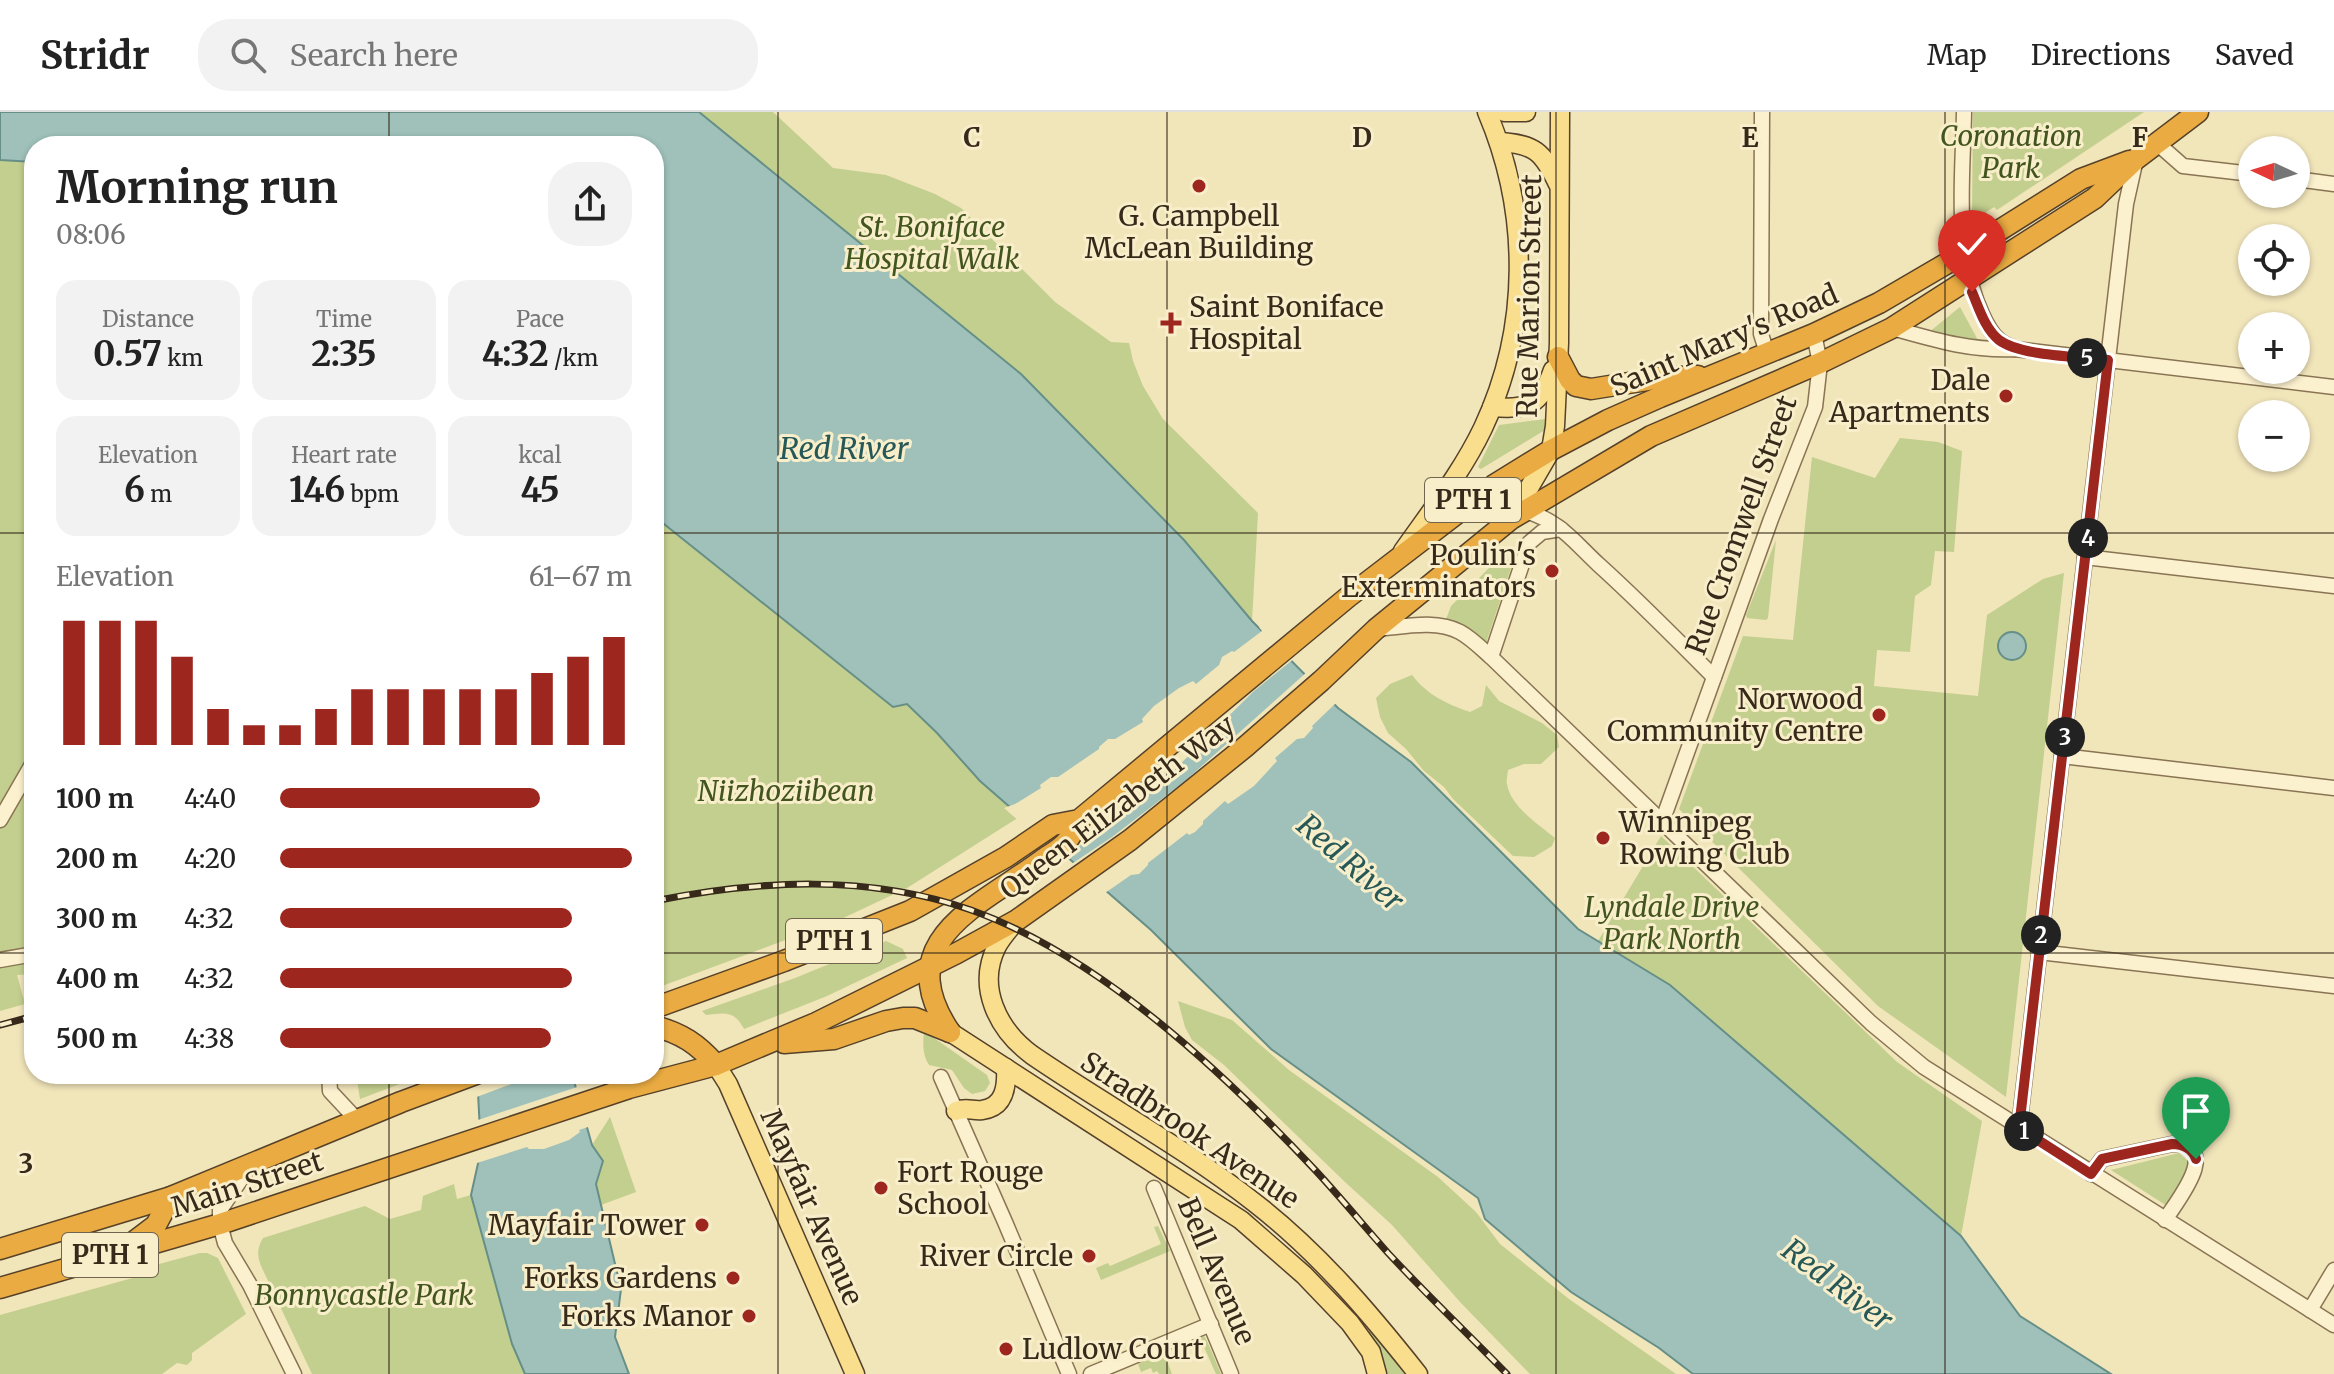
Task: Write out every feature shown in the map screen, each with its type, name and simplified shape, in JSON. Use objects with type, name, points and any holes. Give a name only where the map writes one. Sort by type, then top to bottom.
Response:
[{"type":"highway","name":"Saint Mary's Road","points":[[1376,629],[1518,515],[1570,482],[1651,436],[1820,363],[1892,328],[2095,198],[2136,159],[2198,112]]},
{"type":"highway","name":"Saint Mary's Road","points":[[1348,597],[1468,503],[1551,450],[1660,397],[1814,334],[1879,303],[2081,179],[2136,159]]},
{"type":"highway","points":[[1558,357],[1576,386],[1591,389],[1660,378],[1714,375]]},
{"type":"highway","points":[[1651,436],[1660,397]]},
{"type":"highway","name":"Queen Elizabeth Way","points":[[664,1004],[910,911],[1006,857],[1053,825],[1079,820],[1348,597]]},
{"type":"highway","name":"Queen Elizabeth Way","points":[[664,1079],[716,1065],[816,1023],[1017,920],[1130,840],[1207,779],[1376,629]]},
{"type":"highway","points":[[950,1032],[932,999],[929,984],[938,943],[965,914],[1067,842],[1079,820]]},
{"type":"highway","points":[[764,1045],[834,1039],[903,1018],[915,1018],[950,1032]]},
{"type":"highway","points":[[664,1029],[677,1032],[701,1047],[716,1065]]},
{"type":"highway","name":"Main Street","points":[[0,1249],[171,1197],[449,1084]]},
{"type":"highway","name":"Queen Elizabeth Way","points":[[417,1158],[644,1084]]},
{"type":"highway","name":"Main Street","points":[[0,1288],[220,1224],[417,1158]]},
{"type":"highway","points":[[120,1252],[156,1225],[171,1197]]},
{"type":"main road","points":[[1399,556],[1461,469],[1492,407],[1510,352],[1519,279],[1514,207],[1499,142],[1487,112]]},
{"type":"main road","points":[[1504,112],[1526,112]]},
{"type":"main road","name":"Rue Marion Street","points":[[1518,515],[1551,450],[1555,426],[1560,112]]},
{"type":"main road","points":[[1499,142],[1520,143],[1535,150],[1543,156],[1559,187]]},
{"type":"main road","points":[[1492,407],[1518,408],[1536,400],[1546,389],[1558,357]]},
{"type":"main road","name":"Stradbrook Avenue","points":[[1017,920],[994,955],[989,983],[996,1016],[1009,1036],[1043,1064],[1217,1175],[1257,1205],[1314,1254],[1347,1288],[1418,1374]]},
{"type":"main road","name":"Stradbrook Avenue","points":[[950,1032],[1226,1209],[1256,1232],[1304,1275],[1350,1323],[1371,1352],[1377,1374]]},
{"type":"main road","name":"Mayfair Avenue","points":[[716,1065],[731,1091],[855,1374]]},
{"type":"main road","points":[[956,1111],[965,1107],[980,1110],[996,1104],[1006,1090],[1006,1068]]},
{"type":"street","points":[[1762,112],[1761,334],[1767,353]]},
{"type":"street","points":[[1964,112],[1963,252],[1972,292],[1988,327],[1998,339],[2015,349]]},
{"type":"street","points":[[2158,144],[2183,166],[2238,172]]},
{"type":"street","points":[[2019,1128],[2126,204],[2136,159]]},
{"type":"street","points":[[2310,181],[2334,184]]},
{"type":"street","points":[[1892,328],[1954,346],[2015,349],[2334,387]]},
{"type":"street","name":"Rue Cromwell Street","points":[[1662,822],[1815,407],[1820,363],[1814,334]]},
{"type":"street","points":[[1518,515],[1543,517],[1561,529],[1640,602],[1714,677]]},
{"type":"street","points":[[1491,657],[1527,548],[1538,533],[1561,529]]},
{"type":"street","points":[[2085,557],[2334,586]]},
{"type":"street","points":[[1376,629],[1428,625],[1443,626],[1464,634],[1871,1023],[1924,1067],[2334,1325]]},
{"type":"street","points":[[2062,756],[2334,788]]},
{"type":"street","points":[[0,820],[24,778]]},
{"type":"street","points":[[2039,952],[2334,986]]},
{"type":"street","points":[[0,960],[24,956]]},
{"type":"street","points":[[941,1077],[1069,1374]]},
{"type":"street","points":[[330,1084],[330,1091],[357,1120]]},
{"type":"street","points":[[2091,1174],[2102,1159],[2172,1144],[2190,1149],[2196,1159],[2195,1174],[2165,1220]]},
{"type":"street","points":[[252,1163],[220,1210],[220,1224],[225,1243],[250,1285],[294,1374]]},
{"type":"street","name":"Bell Avenue","points":[[1154,1188],[1231,1374]]},
{"type":"street","points":[[2310,1310],[2334,1270]]},
{"type":"street","points":[[1091,1374],[1211,1324]]},
{"type":"green space","name":"St. Boniface Hospital Walk","points":[[699,112],[773,112],[833,168],[886,175],[935,194],[961,208],[1055,302],[1111,342],[1129,343],[1143,386],[1163,419],[1258,513],[1252,621],[1184,540],[1021,374]]},
{"type":"green space","name":"Coronation Park","points":[[1973,112],[2144,112],[1997,210],[1994,207],[1986,212],[1987,216],[1978,222],[1972,214]]},
{"type":"green space","points":[[0,160],[24,161],[24,975],[17,975],[24,1004],[0,1011]]},
{"type":"green space","points":[[1960,307],[1979,342],[1928,333]]},
{"type":"green space","points":[[1545,419],[1545,430],[1481,469],[1478,467],[1499,425]]},
{"type":"green space","points":[[1900,438],[1938,442],[1962,451],[1954,552],[1935,551],[1931,585],[1915,596],[1910,652],[1877,650],[1874,686],[1978,696],[1987,615],[2043,579],[2064,573],[2006,1097],[1878,1006],[1679,809],[1743,636],[1793,640],[1812,457],[1875,478]]},
{"type":"green space","name":"Niizhoziibean","points":[[664,524],[893,706],[907,704],[1019,817],[907,888],[839,920],[664,985]]},
{"type":"green space","points":[[1776,540],[1768,618],[1747,618],[1746,615]]},
{"type":"green space","points":[[1515,551],[1486,643],[1445,622],[1451,606],[1501,556],[1506,562]]},
{"type":"green space","points":[[1412,675],[1438,698],[1470,712],[1482,706],[1486,685],[1499,701],[1542,723],[1557,735],[1559,747],[1541,764],[1524,764],[1508,770],[1507,781],[1509,792],[1519,807],[1555,838],[1552,846],[1534,857],[1513,856],[1388,733],[1376,698],[1390,684]]},
{"type":"green space","name":"Lyndale Drive Park North","points":[[1661,836],[1897,1062],[1982,1121],[1961,1236],[1670,985],[1598,941]]},
{"type":"green space","points":[[886,941],[903,949],[907,958],[827,996],[744,1029],[733,1016],[706,1015],[702,1011],[795,978]]},
{"type":"green space","points":[[1178,1001],[1232,1020],[1289,1070],[1438,1177],[1476,1212],[1500,1244],[1569,1299],[1676,1374],[1530,1374],[1392,1225],[1224,1065],[1192,1040]]},
{"type":"green space","points":[[924,1031],[987,1075],[990,1083],[985,1091],[972,1094],[952,1070],[929,1065],[924,1053]]},
{"type":"green space","points":[[358,1084],[400,1084],[360,1099]]},
{"type":"green space","points":[[610,1117],[636,1192],[601,1205],[596,1184],[603,1161],[592,1145]]},
{"type":"green space","points":[[2179,1153],[2188,1161],[2188,1174],[2167,1206],[2111,1170]]},
{"type":"green space","name":"Bonnycastle Park","points":[[454,1184],[457,1199],[471,1195],[512,1344],[525,1374],[312,1374],[261,1266],[258,1252],[263,1238],[365,1206],[390,1219],[421,1210],[423,1196]]},
{"type":"green space","points":[[1158,1226],[1170,1251],[1101,1280],[1096,1268],[1108,1263],[1110,1266],[1161,1244],[1154,1227]]},
{"type":"green space","points":[[200,1253],[218,1258],[246,1314],[192,1353],[192,1360],[187,1365],[177,1363],[162,1374],[0,1374],[0,1315],[136,1277],[148,1267]]},
{"type":"green space","points":[[1380,1326],[1418,1374],[1377,1374],[1360,1335]]},
{"type":"green space","points":[[1204,1336],[1221,1374],[1216,1374],[1204,1347],[1195,1350],[1193,1347],[1194,1340]]},
{"type":"green space","points":[[1164,1353],[1172,1374],[1153,1373],[1151,1368],[1141,1372],[1138,1364]]},
{"type":"water","name":"Red River","points":[[0,112],[699,112],[1021,374],[1184,540],[1252,621],[1338,708],[1411,762],[1578,929],[1670,985],[1961,1236],[2020,1316],[2111,1374],[1693,1374],[1659,1348],[1571,1292],[1485,1219],[1478,1198],[1271,1049],[1151,930],[980,781],[907,704],[893,707],[664,524],[664,136],[24,136],[24,161],[0,160]]},
{"type":"water","points":[[2012,632],[2022,636],[2026,646],[2022,656],[2012,660],[2002,656],[1998,646],[2002,636]]},
{"type":"water","points":[[478,1084],[575,1084],[592,1145],[603,1161],[596,1184],[621,1289],[615,1337],[629,1374],[525,1374],[512,1344],[471,1195],[481,1150]]},
{"type":"pier","points":[[1261,624],[1295,658],[1254,691],[1154,790],[1062,859],[1004,808],[1041,788],[1040,785],[1051,777],[1058,777],[1099,749],[1108,739],[1115,739],[1143,722],[1142,719],[1154,706],[1179,688],[1193,681],[1196,684],[1219,665],[1222,657],[1262,631],[1259,627]]},
{"type":"pier","points":[[1308,671],[1342,705],[1336,703],[1304,738],[1297,739],[1275,758],[1277,761],[1254,786],[1228,804],[1225,801],[1195,832],[1187,833],[1148,863],[1139,874],[1131,875],[1105,893],[1106,897],[1070,865],[1185,781]]},
{"type":"pier","points":[[473,1084],[511,1084],[474,1098]]},
{"type":"pier","points":[[580,1086],[591,1126],[579,1130],[569,1140],[544,1149],[527,1147],[474,1164],[477,1150],[475,1121]]},
{"type":"railway","points":[[664,899],[773,885],[813,884],[893,890],[971,910],[1019,930],[1066,956],[1157,1021],[1241,1095],[1316,1171],[1403,1269],[1507,1374]]},
{"type":"railway","points":[[0,1025],[24,1019]]},
{"type":"place","name":"G. Campbell McLean Building","points":[[1199,186]]},
{"type":"place","name":"Saint Boniface Hospital","points":[[1171,323]]},
{"type":"place","name":"Dale Apartments","points":[[2006,396]]},
{"type":"place","name":"Poulin's Exterminators","points":[[1552,571]]},
{"type":"place","name":"Norwood Community Centre","points":[[1879,715]]},
{"type":"place","name":"Winnipeg Rowing Club","points":[[1603,838]]},
{"type":"place","name":"Fort Rouge School","points":[[881,1188]]},
{"type":"place","name":"Mayfair Tower","points":[[702,1225]]},
{"type":"place","name":"River Circle","points":[[1089,1256]]},
{"type":"place","name":"Forks Gardens","points":[[733,1278]]},
{"type":"place","name":"Forks Manor","points":[[749,1316]]},
{"type":"place","name":"Ludlow Court","points":[[1006,1349]]},
{"type":"route","points":[[1972,292],[1988,327],[1998,339],[2015,349],[2108,360],[2019,1128],[2091,1174],[2102,1159],[2172,1144],[2184,1145],[2196,1159]]}]
